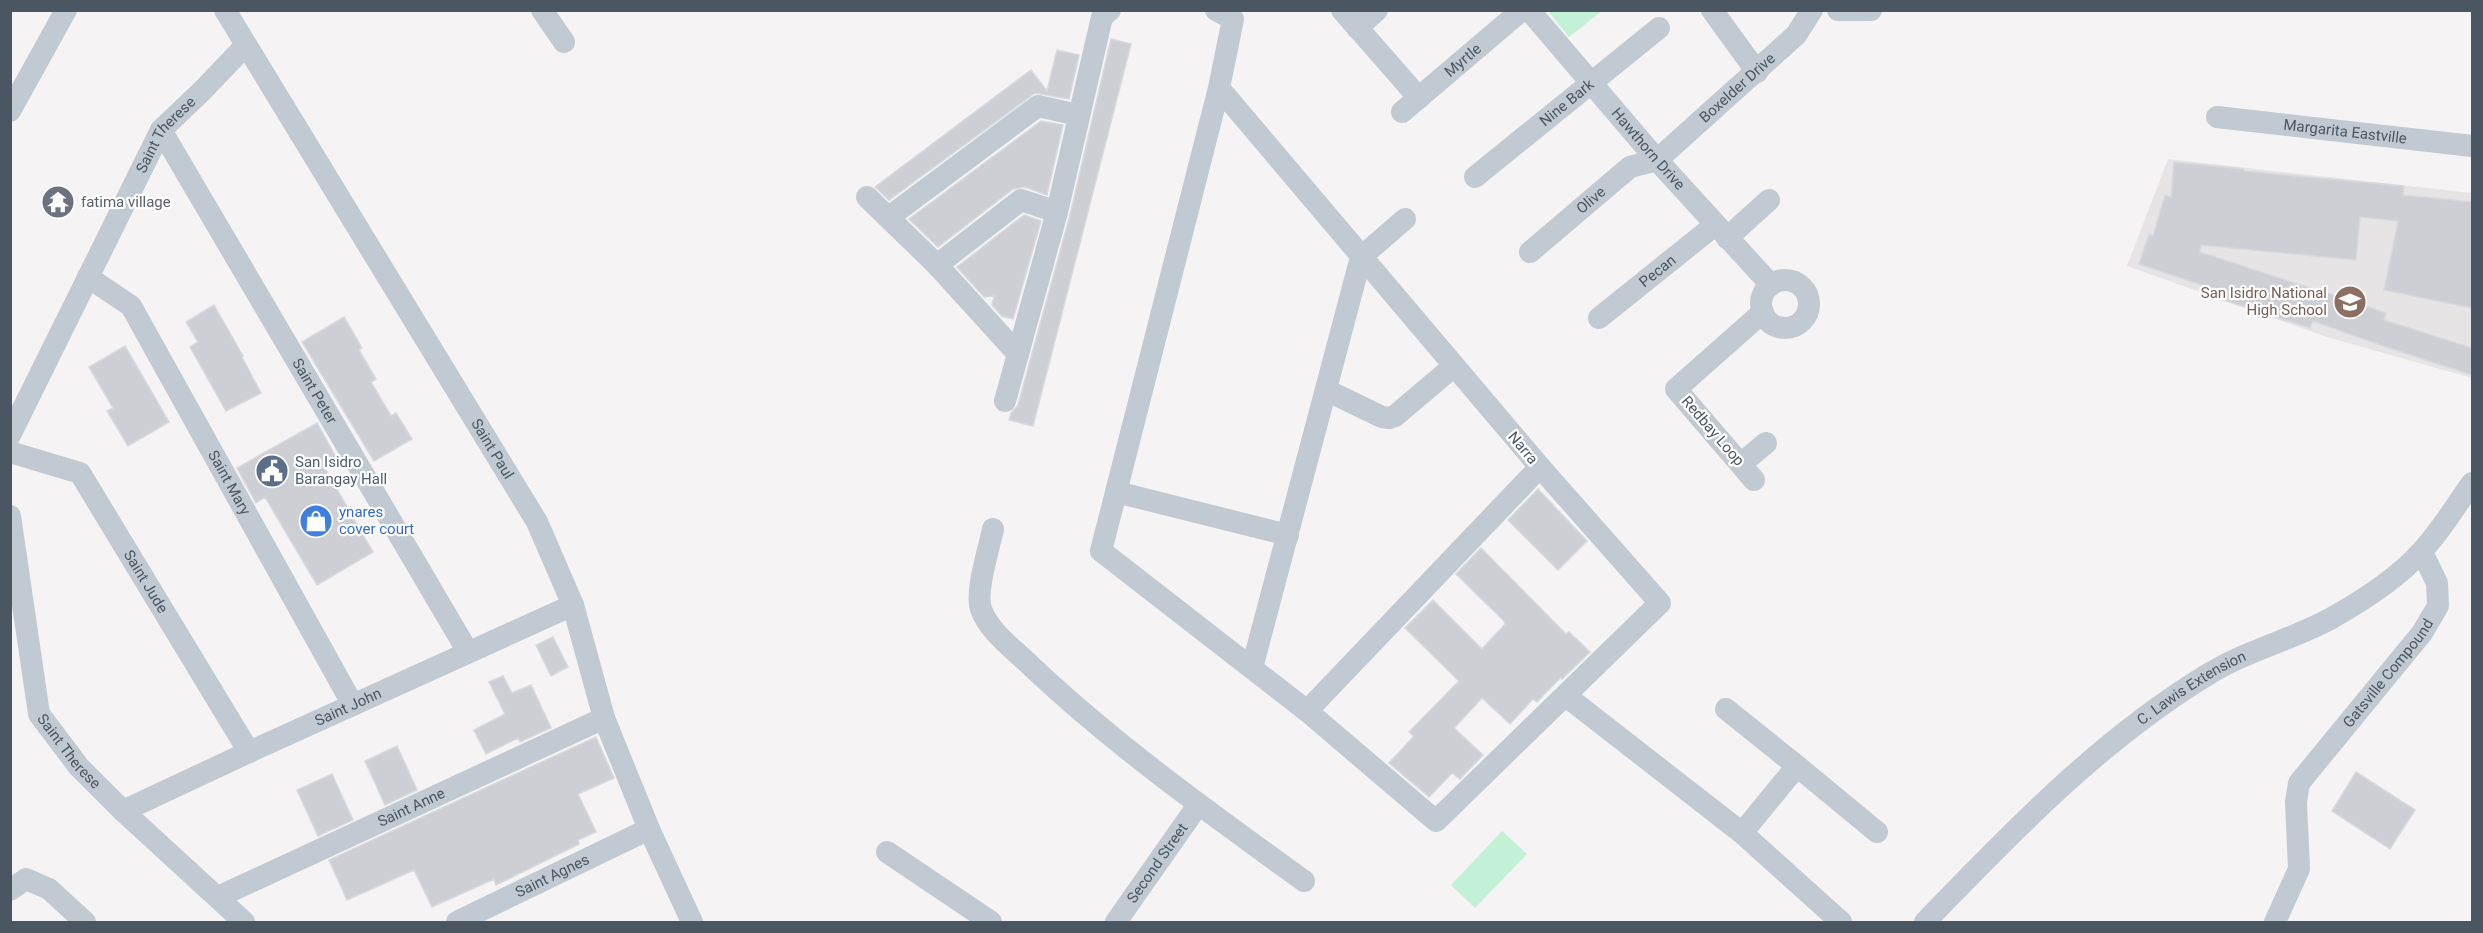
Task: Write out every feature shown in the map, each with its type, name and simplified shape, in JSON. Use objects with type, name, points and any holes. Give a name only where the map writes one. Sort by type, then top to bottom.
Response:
[{"type":"street","points":[[10,111],[66,10]]},
{"type":"street","name":"Saint Paul","points":[[225,10],[537,522],[573,605],[604,718],[649,828],[692,922]]},
{"type":"street","points":[[542,10],[564,42]]},
{"type":"street","points":[[1005,401],[1057,212],[1102,17],[1110,10]]},
{"type":"street","points":[[1216,10],[1233,19],[1219,88]]},
{"type":"street","points":[[1342,10],[1357,28],[1377,10]]},
{"type":"street","name":"Myrtle","points":[[1357,28],[1411,105],[1522,10]]},
{"type":"street","name":"Hawthorn Drive","points":[[1529,10],[1657,160],[1771,285]]},
{"type":"street","points":[[1712,10],[1757,72]]},
{"type":"street","name":"Boxelder Drive","points":[[1657,160],[1796,35],[1812,10]]},
{"type":"street","points":[[1838,10],[1871,10]]},
{"type":"street","name":"Nine Bark","points":[[1474,177],[1659,28]]},
{"type":"street","name":"Saint Therese","points":[[10,435],[161,130],[246,45]]},
{"type":"street","name":"Narra","points":[[1219,88],[1540,467],[1660,603],[1436,821],[1307,711],[1101,551],[1219,88]]},
{"type":"street","points":[[889,217],[1038,106],[1078,115]]},
{"type":"street","name":"Margarita Eastville","points":[[2217,117],[2472,146]]},
{"type":"street","name":"Saint Peter","points":[[161,130],[468,652]]},
{"type":"street","name":"Olive","points":[[1530,252],[1630,167],[1657,160]]},
{"type":"street","points":[[867,197],[937,265],[1018,354]]},
{"type":"street","points":[[937,265],[1021,200],[1057,212]]},
{"type":"street","name":"Pecan","points":[[1599,318],[1769,200]]},
{"type":"street","points":[[1252,668],[1361,257],[1405,219]]},
{"type":"street","name":"Saint Mary","points":[[88,277],[131,306],[353,705]]},
{"type":"street","points":[[1788,280],[1797,283],[1808,297],[1807,315],[1793,327],[1775,326],[1763,312],[1764,293],[1771,285],[1788,280]]},
{"type":"street","name":"Redbay Loop","points":[[1763,312],[1676,389],[1748,472],[1766,444]]},
{"type":"street","points":[[1326,390],[1382,417],[1392,418],[1454,366]]},
{"type":"street","name":"Saint Jude","points":[[10,452],[80,473],[249,752]]},
{"type":"street","points":[[1307,711],[1540,467]]},
{"type":"street","name":"C. Lawis Extension","points":[[1925,922],[2008,836],[2078,771],[2142,719],[2209,674],[2330,619],[2381,587],[2422,552],[2472,483]]},
{"type":"street","points":[[1116,492],[1287,535]]},
{"type":"street","name":"Saint Therese","points":[[10,516],[39,714],[79,767],[123,811],[244,922]]},
{"type":"street","points":[[993,529],[979,594],[980,608],[992,628],[1055,689],[1198,805],[1304,881]]},
{"type":"street","name":"Gatsville Compound","points":[[2276,922],[2299,869],[2296,802],[2299,783],[2422,633],[2438,606],[2437,583],[2422,552]]},
{"type":"street","name":"Saint John","points":[[123,811],[573,605]]},
{"type":"street","points":[[1566,696],[1742,833],[1841,922]]},
{"type":"street","points":[[1726,709],[1877,832]]},
{"type":"street","name":"Saint Anne","points":[[218,897],[604,718]]},
{"type":"street","points":[[1742,833],[1797,766]]},
{"type":"street","name":"Second Street","points":[[1116,922],[1198,805]]},
{"type":"street","name":"Saint Agnes","points":[[457,922],[649,828]]},
{"type":"street","points":[[887,852],[991,922]]},
{"type":"street","points":[[16,878],[49,889],[85,922]]},
{"type":"shaded area","name":"San Isidro National High School","points":[[2168,159],[2472,193],[2472,378],[2327,337],[2127,266]]},
{"type":"green space","points":[[1548,11],[1602,11],[1569,37]]},
{"type":"green space","points":[[1502,831],[1527,854],[1475,908],[1451,885]]},
{"type":"building","points":[[1111,39],[1131,44],[1033,426],[1009,420],[1011,413],[1018,405],[1070,215]]},
{"type":"building","points":[[1057,50],[1079,55],[1069,99],[1035,93],[889,200],[875,187],[1031,70],[1047,91]]},
{"type":"building","points":[[1041,121],[1063,125],[1047,195],[1025,187],[1013,189],[938,247],[909,219]]},
{"type":"building","name":"San Isidro National High School","points":[[2174,162],[2404,186],[2403,195],[2472,202],[2472,308],[2384,290],[2398,221],[2360,217],[2356,260],[2201,245],[2200,252],[2386,313],[2384,320],[2472,348],[2472,375],[2313,321],[2310,328],[2217,298],[2220,291],[2139,264],[2149,234],[2153,236],[2165,195],[2171,197]]},
{"type":"building","points":[[1024,215],[1041,221],[1013,319],[1002,316],[992,305],[994,296],[984,297],[957,267]]},
{"type":"building","points":[[214,305],[261,393],[226,411],[190,347],[198,342],[186,322]]},
{"type":"building","points":[[344,317],[362,348],[359,350],[376,379],[371,382],[391,416],[396,413],[412,439],[374,461],[302,342]]},
{"type":"building","points":[[125,346],[169,422],[128,446],[107,411],[113,408],[89,367]]},
{"type":"building","points":[[317,423],[336,457],[323,465],[373,552],[317,585],[265,497],[256,503],[237,468]]},
{"type":"building","points":[[1538,489],[1587,541],[1558,570],[1508,520]]},
{"type":"building","points":[[1481,548],[1566,634],[1569,632],[1590,652],[1537,702],[1533,699],[1510,724],[1482,698],[1454,728],[1483,755],[1460,779],[1452,773],[1429,797],[1389,763],[1414,736],[1409,732],[1459,681],[1405,628],[1433,600],[1482,649],[1505,624],[1504,621],[1456,574]]},
{"type":"building","points":[[553,637],[568,667],[551,676],[536,645]]},
{"type":"building","points":[[503,676],[512,693],[531,685],[551,728],[520,742],[518,738],[486,754],[474,730],[505,714],[489,682]]},
{"type":"building","points":[[596,737],[614,778],[578,794],[596,832],[578,840],[579,844],[496,885],[494,879],[432,907],[414,870],[347,900],[329,860]]},
{"type":"building","points":[[397,746],[417,790],[385,805],[365,761]]},
{"type":"building","points":[[2356,772],[2415,810],[2390,849],[2332,811]]},
{"type":"building","points":[[332,774],[353,820],[318,836],[297,790]]},
{"type":"place","name":"fatima village","points":[[58,202]]},
{"type":"place","name":"San Isidro National High School","points":[[2350,302]]},
{"type":"place","name":"San Isidro Barangay Hall","points":[[272,471]]},
{"type":"place","name":"ynares cover court","points":[[316,521]]}]
